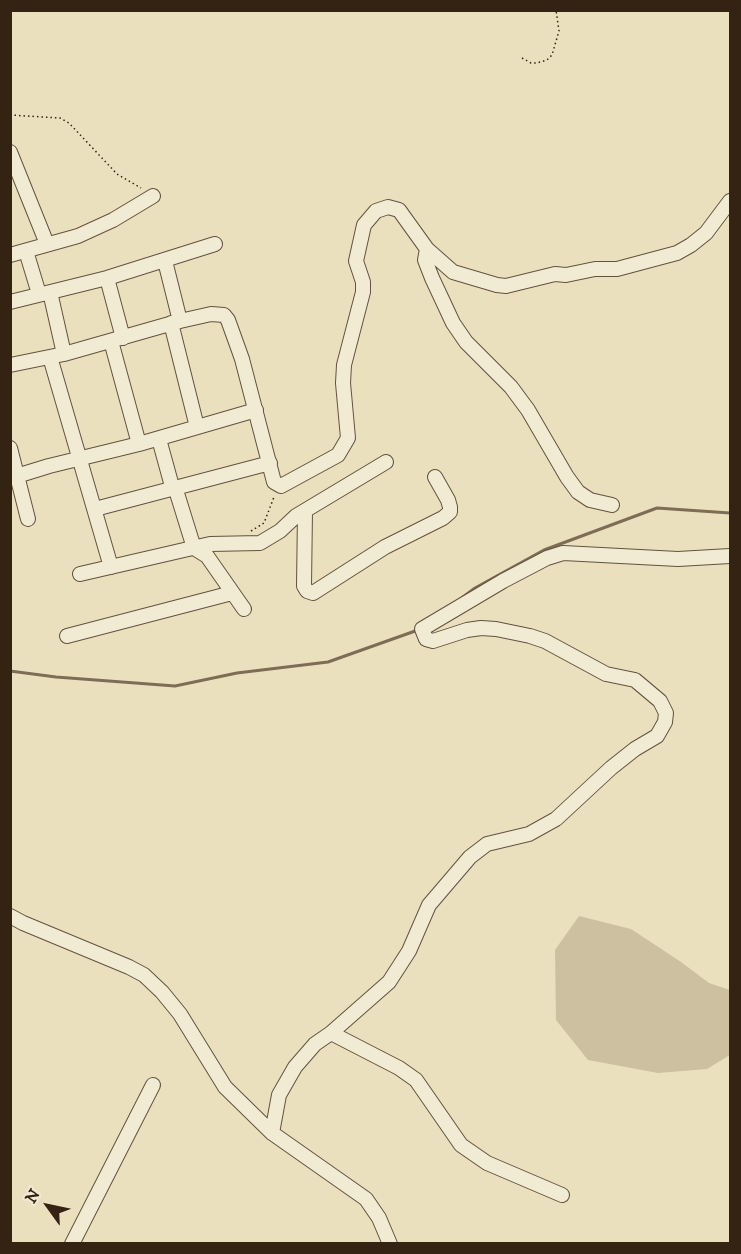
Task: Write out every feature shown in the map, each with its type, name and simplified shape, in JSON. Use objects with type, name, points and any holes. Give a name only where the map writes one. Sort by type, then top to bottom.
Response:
[{"type":"street","points":[[10,152],[47,244]]},
{"type":"street","points":[[10,255],[78,236],[113,220],[153,196]]},
{"type":"street","points":[[10,365],[64,354],[175,322],[211,314],[224,315],[228,320],[242,359],[274,482],[279,486],[284,485],[338,455],[348,438],[344,365],[363,292],[363,282],[356,261],[364,225],[376,211],[384,207],[393,207],[402,213],[411,230],[427,249],[453,272],[502,286],[549,275],[616,269],[677,253],[706,233],[730,201]]},
{"type":"street","points":[[10,302],[107,278],[215,244]]},
{"type":"street","points":[[427,249],[425,260],[459,333],[474,352],[511,387],[528,410],[578,492],[590,500],[612,505]]},
{"type":"street","points":[[26,251],[44,293],[64,354]]},
{"type":"street","points":[[165,261],[197,428]]},
{"type":"street","points":[[107,278],[117,340],[139,444]]},
{"type":"street","points":[[50,357],[111,567]]},
{"type":"street","points":[[14,476],[159,439],[256,410]]},
{"type":"street","points":[[159,439],[194,548],[207,556],[244,609]]},
{"type":"street","points":[[10,448],[14,476],[28,519]]},
{"type":"street","points":[[80,574],[220,543],[260,543],[280,531],[296,516],[386,462]]},
{"type":"street","points":[[95,509],[175,490],[270,463]]},
{"type":"street","points":[[305,511],[304,586],[307,591],[313,593],[385,547],[443,518],[450,512],[448,500],[435,477]]},
{"type":"street","points":[[272,1133],[279,1095],[295,1067],[315,1044],[331,1033],[389,982],[409,951],[429,905],[478,850],[487,844],[529,834],[556,819],[634,749],[657,736],[665,722],[666,713],[660,701],[635,681],[606,674],[545,641],[530,636],[482,628],[468,630],[433,642],[426,639],[422,628],[503,581],[547,558],[562,554],[678,559],[730,556]]},
{"type":"street","points":[[67,636],[232,593]]},
{"type":"street","points":[[10,916],[129,966],[144,975],[180,1014],[225,1087],[272,1133],[366,1199],[379,1218],[390,1244]]},
{"type":"street","points":[[331,1033],[399,1068],[416,1080],[461,1145],[487,1163],[562,1195]]},
{"type":"street","points":[[72,1244],[153,1085]]},
{"type":"path","points":[[522,58],[531,63],[537,63],[547,60],[552,54],[559,31],[556,10]]},
{"type":"path","points":[[10,115],[60,118],[69,123],[117,174],[153,196]]},
{"type":"path","points":[[251,531],[264,523],[279,486]]},
{"type":"shaded area","points":[[579,916],[631,929],[709,983],[730,990],[730,1055],[707,1069],[658,1073],[588,1060],[556,1020],[555,950]]},
{"type":"waterway","points":[[459,600],[475,588],[544,550],[657,508],[730,513]]},
{"type":"waterway","points":[[10,671],[56,677],[175,686],[237,673],[328,662],[418,630]]}]
